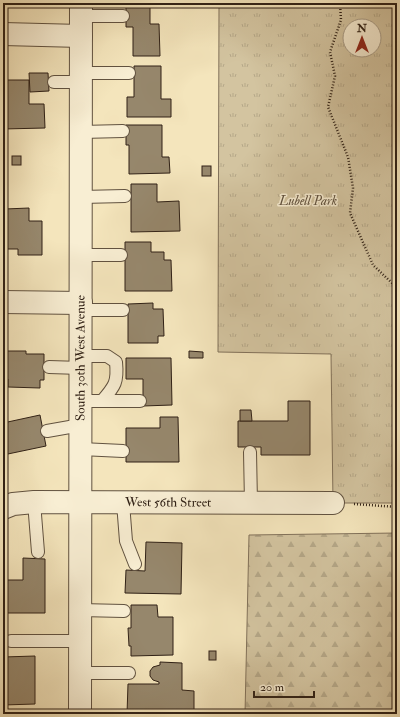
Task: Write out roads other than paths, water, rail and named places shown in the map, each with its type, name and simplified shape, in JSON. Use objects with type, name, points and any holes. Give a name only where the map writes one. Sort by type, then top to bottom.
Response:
[{"type":"street","points":[[3,34],[81,18]]},
{"type":"street","name":"South 30th West Avenue","points":[[80,714],[81,425],[92,401],[81,362],[81,18]]},
{"type":"street","points":[[3,302],[81,306]]},
{"type":"street","name":"West 56th Street","points":[[3,508],[13,504],[34,502],[333,503]]},
{"type":"lane","points":[[81,18],[123,16]]},
{"type":"lane","points":[[54,82],[129,74]]},
{"type":"lane","points":[[81,132],[123,131]]},
{"type":"lane","points":[[81,197],[125,196]]},
{"type":"lane","points":[[81,256],[120,255]]},
{"type":"lane","points":[[81,306],[123,310]]},
{"type":"lane","points":[[49,367],[107,356],[116,362],[118,376],[114,388],[92,401]]},
{"type":"lane","points":[[92,401],[140,401]]},
{"type":"lane","points":[[47,432],[81,425]]},
{"type":"lane","points":[[81,449],[123,451]]},
{"type":"lane","points":[[250,452],[251,502]]},
{"type":"lane","points":[[34,502],[38,552]]},
{"type":"lane","points":[[123,502],[126,541],[135,564]]},
{"type":"lane","points":[[80,610],[124,612]]},
{"type":"lane","points":[[11,641],[80,641]]},
{"type":"lane","points":[[80,673],[129,673]]},
{"type":"park label","name":"Lubell Park","points":[[308,201]]}]
